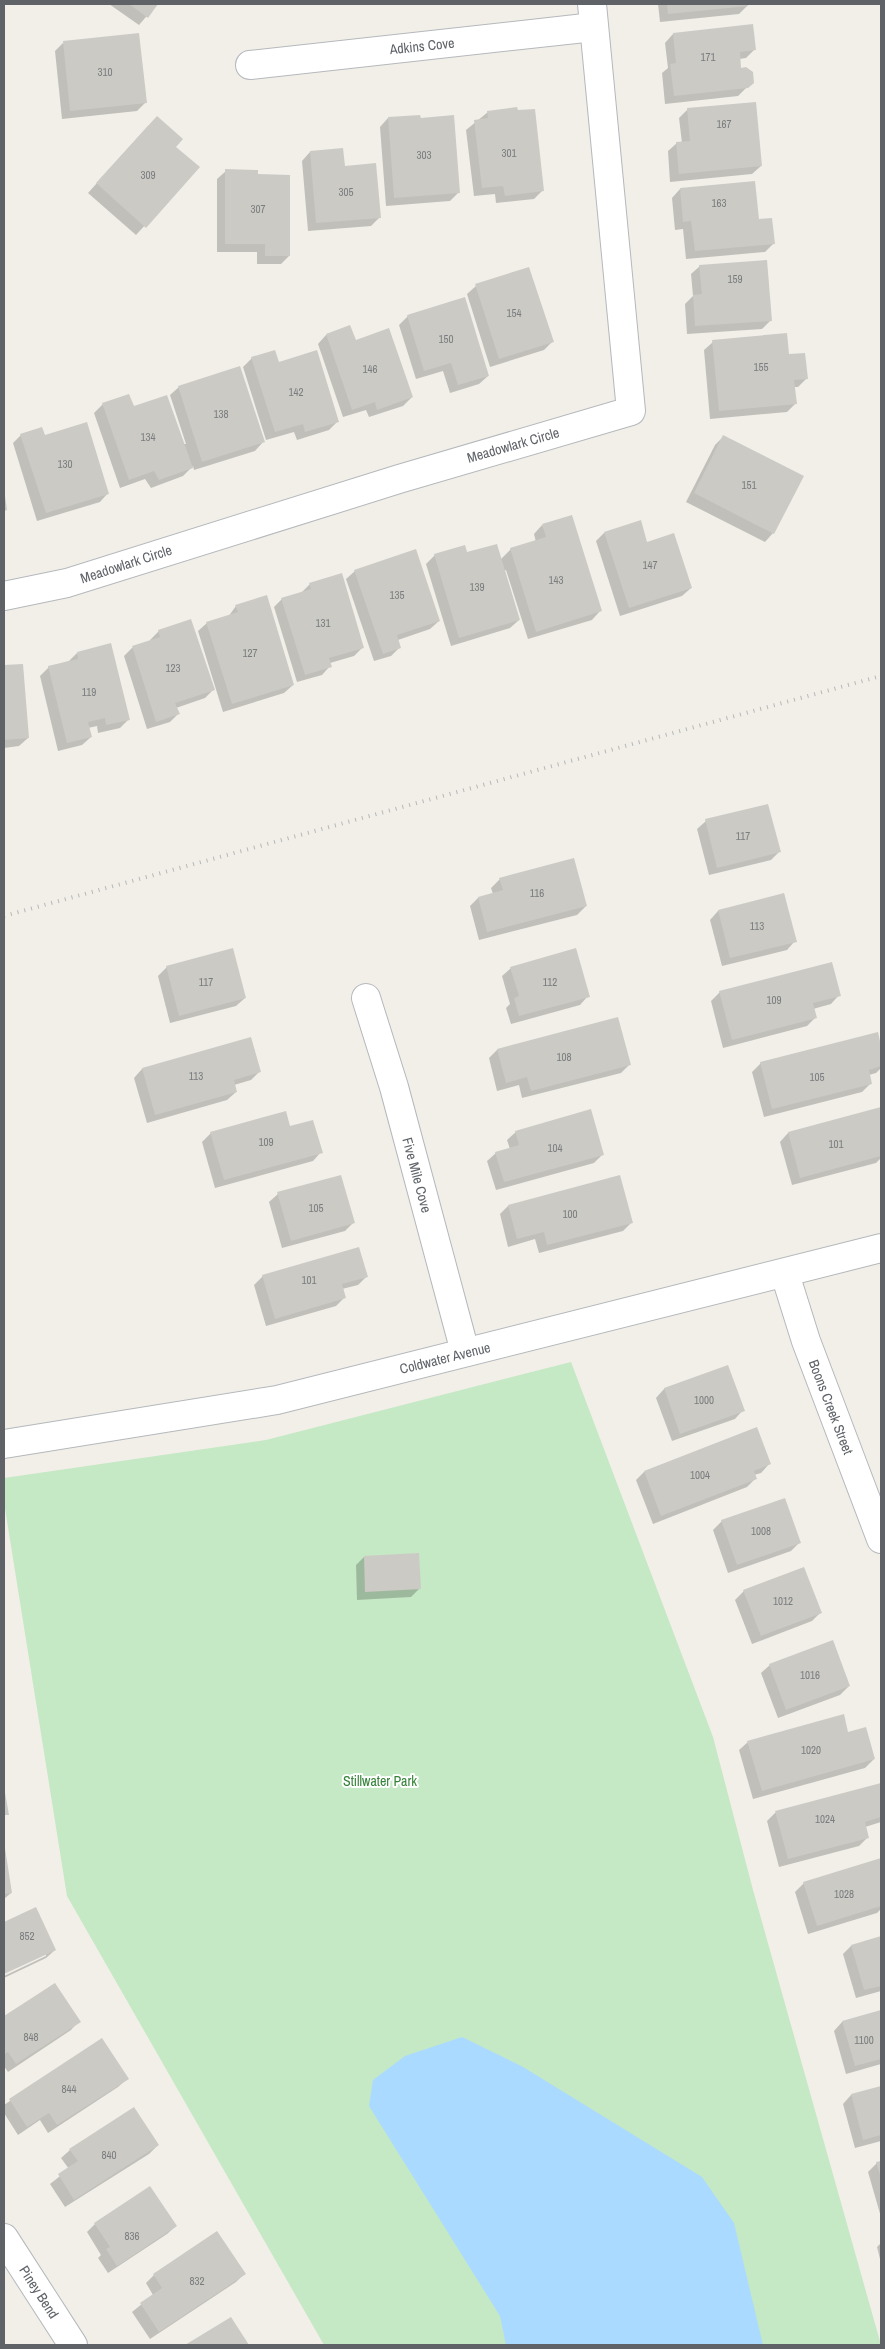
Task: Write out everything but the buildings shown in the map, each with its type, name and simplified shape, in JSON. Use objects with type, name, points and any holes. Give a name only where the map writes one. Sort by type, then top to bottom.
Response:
[{"type":"street","name":"Adkins Cove","points":[[250,65],[592,16]]},
{"type":"street","name":"Meadowlark Circle","points":[[4,596],[67,583],[399,479],[631,411],[592,16]]},
{"type":"street","name":"Five Mile Cove","points":[[366,998],[394,1087],[465,1352]]},
{"type":"street","name":"Coldwater Avenue","points":[[4,1444],[277,1400],[785,1274],[881,1248]]},
{"type":"street","name":"Boons Creek Street","points":[[785,1274],[806,1341],[881,1539]]},
{"type":"street","name":"Piney Bend","points":[[4,2238],[73,2345]]},
{"type":"green space","name":"Stillwater Park","points":[[571,1362],[713,1737],[753,1890],[881,2345],[324,2345],[67,1896],[4,1502],[4,1478],[266,1440]]},
{"type":"water","points":[[462,2037],[523,2067],[702,2177],[734,2223],[763,2345],[506,2345],[500,2316],[369,2106],[373,2080],[405,2056]]},
{"type":"railway","points":[[4,916],[881,676]]}]
